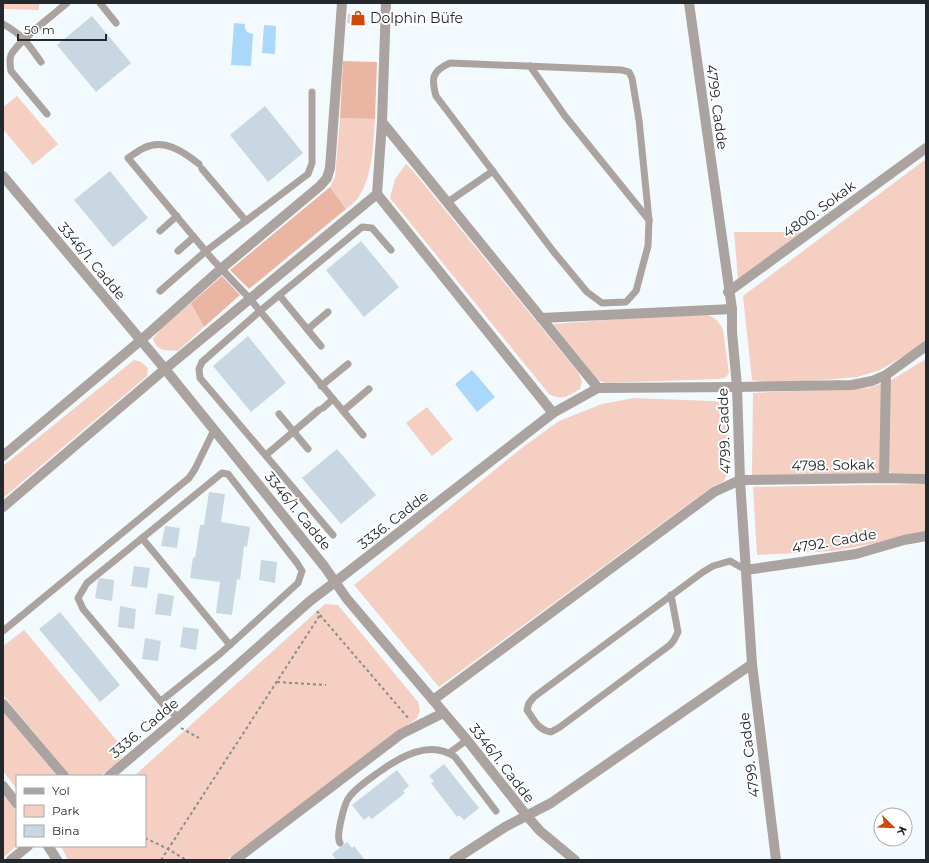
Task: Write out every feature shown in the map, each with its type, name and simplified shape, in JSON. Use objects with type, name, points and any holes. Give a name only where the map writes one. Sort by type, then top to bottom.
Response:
[{"type":"street","points":[[3,456],[140,341],[222,268],[320,186],[327,178],[330,168],[342,3]]},
{"type":"street","points":[[386,3],[382,122],[377,194],[553,413]]},
{"type":"street","name":"4799. Cadde","points":[[689,3],[728,292],[732,309],[732,332],[737,388],[740,480],[752,664],[776,860]]},
{"type":"street","points":[[382,122],[598,388]]},
{"type":"street","name":"4800. Sokak","points":[[728,292],[926,148]]},
{"type":"street","name":"3346/1. Cadde","points":[[3,176],[165,369],[347,599],[467,740],[527,816],[540,831],[575,860]]},
{"type":"street","points":[[3,507],[165,369],[377,194]]},
{"type":"street","points":[[541,318],[732,309]]},
{"type":"street","name":"3336. Cadde","points":[[110,775],[310,601],[553,413],[598,388],[737,388],[852,385],[872,381],[886,375],[926,346]]},
{"type":"street","points":[[884,478],[886,375]]},
{"type":"street","name":"4798. Sokak","points":[[740,480],[884,478],[926,479]]},
{"type":"street","points":[[433,700],[714,492],[740,480]]},
{"type":"street","name":"4792. Cadde","points":[[746,570],[856,554],[904,540],[926,536]]},
{"type":"street","points":[[454,860],[505,827],[551,803],[752,664]]},
{"type":"street","points":[[3,704],[63,775]]},
{"type":"street","points":[[235,860],[395,739],[415,726],[443,712]]},
{"type":"street","points":[[3,786],[16,803]]},
{"type":"street","points":[[11,860],[27,847]]},
{"type":"street","points":[[49,847],[57,860]]},
{"type":"lane","points":[[47,114],[11,71],[10,62],[12,54],[25,39],[67,3]]},
{"type":"lane","points":[[100,3],[116,23]]},
{"type":"lane","points":[[3,24],[18,32],[25,39],[41,62]]},
{"type":"lane","points":[[450,63],[530,66],[622,70],[629,72],[632,78],[639,120],[649,220],[648,246],[636,291],[626,302],[602,302],[587,292],[553,251],[436,96],[433,82],[435,73],[440,67],[450,63]]},
{"type":"lane","points":[[530,66],[565,116],[649,220]]},
{"type":"lane","points":[[160,291],[206,251],[310,171],[313,159],[312,92]]},
{"type":"lane","points":[[246,221],[200,166],[178,149],[164,145],[144,148],[128,158],[206,251],[250,299],[362,435]]},
{"type":"lane","points":[[448,202],[493,171]]},
{"type":"lane","points":[[160,231],[176,216]]},
{"type":"lane","points":[[333,535],[200,378],[199,369],[202,362],[260,311],[362,227],[372,228],[391,250]]},
{"type":"lane","points":[[178,251],[194,237]]},
{"type":"lane","points":[[280,296],[321,346]]},
{"type":"lane","points":[[308,329],[328,312]]},
{"type":"lane","points":[[322,386],[348,364]]},
{"type":"lane","points":[[343,411],[369,389]]},
{"type":"lane","points":[[266,456],[332,399]]},
{"type":"lane","points":[[279,414],[308,449]]},
{"type":"lane","points":[[3,632],[190,478],[214,430]]},
{"type":"lane","points":[[161,701],[230,645],[298,583],[302,571],[228,474],[222,473],[87,583],[78,598],[83,609],[161,701],[175,720]]},
{"type":"lane","points":[[142,538],[230,645]]},
{"type":"lane","points":[[671,595],[678,632],[670,645],[560,727],[551,732],[545,731],[537,725],[527,710],[529,703],[534,697],[671,595],[702,572],[713,566],[730,561],[746,570]]},
{"type":"lane","points":[[449,753],[467,740]]},
{"type":"lane","points":[[340,843],[338,838],[349,797],[365,782],[399,758],[422,751],[437,750],[449,753],[455,757],[496,811]]},
{"type":"path","points":[[310,601],[320,615],[415,726]]},
{"type":"path","points":[[161,860],[320,615]]},
{"type":"path","points":[[277,682],[326,685]]},
{"type":"path","points":[[175,720],[199,738]]},
{"type":"path","points":[[146,838],[186,860]]},
{"type":"green space","points":[[3,3],[39,3],[39,10],[3,9]]},
{"type":"green space","points":[[17,96],[58,144],[33,165],[3,129],[3,107]]},
{"type":"green space","points":[[340,118],[375,119],[373,150],[367,180],[358,198],[346,209],[330,187],[335,177]]},
{"type":"green space","points":[[926,159],[926,341],[914,350],[880,370],[857,377],[774,384],[752,380],[743,296]]},
{"type":"green space","points":[[406,164],[578,372],[582,381],[580,389],[565,397],[558,397],[549,394],[390,198],[395,179]]},
{"type":"green space","points":[[734,232],[803,232],[738,279]]},
{"type":"green space","points":[[191,303],[204,327],[178,351],[162,350],[157,346],[153,339],[163,326]]},
{"type":"green space","points":[[704,313],[715,319],[723,330],[729,373],[725,378],[605,383],[598,380],[553,324]]},
{"type":"green space","points":[[926,359],[926,474],[891,473],[887,468],[888,382]]},
{"type":"green space","points":[[134,360],[141,362],[148,368],[147,376],[3,498],[3,466]]},
{"type":"green space","points":[[883,383],[880,474],[752,475],[753,393],[869,388]]},
{"type":"green space","points":[[634,398],[712,401],[721,402],[728,408],[727,475],[724,481],[709,489],[439,687],[354,585],[523,447],[559,421],[602,404]]},
{"type":"green space","points":[[427,407],[453,439],[432,456],[406,423]]},
{"type":"green space","points":[[926,484],[926,536],[833,551],[757,555],[753,487]]},
{"type":"green space","points":[[325,604],[338,605],[418,702],[420,710],[417,718],[226,860],[68,860],[62,847],[146,847],[146,775],[135,775]]},
{"type":"green space","points":[[24,630],[123,748],[122,756],[112,767],[101,775],[69,775],[3,695],[3,646]]},
{"type":"green space","points":[[3,712],[56,775],[16,775],[16,788],[3,771]]},
{"type":"green space","points":[[3,795],[16,811],[16,846],[3,858]]},
{"type":"shaded area","points":[[343,61],[377,62],[375,119],[340,118]]},
{"type":"shaded area","points":[[330,187],[346,209],[249,289],[230,270]]},
{"type":"shaded area","points":[[222,276],[240,295],[204,327],[191,303]]},
{"type":"water","points":[[234,23],[245,24],[246,31],[253,34],[251,66],[231,65]]},
{"type":"water","points":[[264,25],[276,26],[275,54],[262,53]]},
{"type":"water","points":[[472,370],[495,397],[477,412],[455,384]]},
{"type":"building","name":"Dolphin Büfe","points":[[365,13],[365,22],[347,23],[348,14]]},
{"type":"building","points":[[92,16],[131,63],[96,92],[57,45]]},
{"type":"building","points":[[265,106],[303,153],[268,182],[230,135]]},
{"type":"building","points":[[110,171],[148,218],[113,247],[74,200]]},
{"type":"building","points":[[361,241],[399,287],[364,317],[326,270]]},
{"type":"building","points":[[248,336],[286,383],[251,412],[213,366]]},
{"type":"building","points":[[337,449],[376,495],[341,524],[302,478]]},
{"type":"building","points":[[209,492],[225,494],[221,522],[250,527],[247,547],[244,546],[240,580],[237,579],[232,615],[216,613],[220,582],[190,578],[193,557],[195,558],[200,525],[204,525]]},
{"type":"building","points":[[165,526],[180,528],[177,548],[161,546]]},
{"type":"building","points":[[261,560],[277,562],[275,583],[259,580]]},
{"type":"building","points":[[134,566],[150,568],[147,588],[131,586]]},
{"type":"building","points":[[100,578],[114,580],[112,601],[95,598],[98,580]]},
{"type":"building","points":[[158,593],[174,596],[171,616],[155,614]]},
{"type":"building","points":[[120,606],[136,609],[134,629],[118,627]]},
{"type":"building","points":[[60,612],[120,685],[100,702],[39,629]]},
{"type":"building","points":[[183,627],[199,629],[196,650],[180,647]]},
{"type":"building","points":[[145,638],[161,641],[158,661],[142,659]]},
{"type":"building","points":[[444,764],[479,808],[464,820],[459,815],[457,817],[431,783],[434,781],[429,776]]},
{"type":"building","points":[[397,770],[409,786],[403,791],[405,793],[372,819],[369,816],[364,820],[352,805]]},
{"type":"building","points":[[347,842],[352,848],[354,846],[365,860],[336,860],[332,854]]},
{"type":"place","name":"Dolphin Büfe","points":[[358,18]]}]
